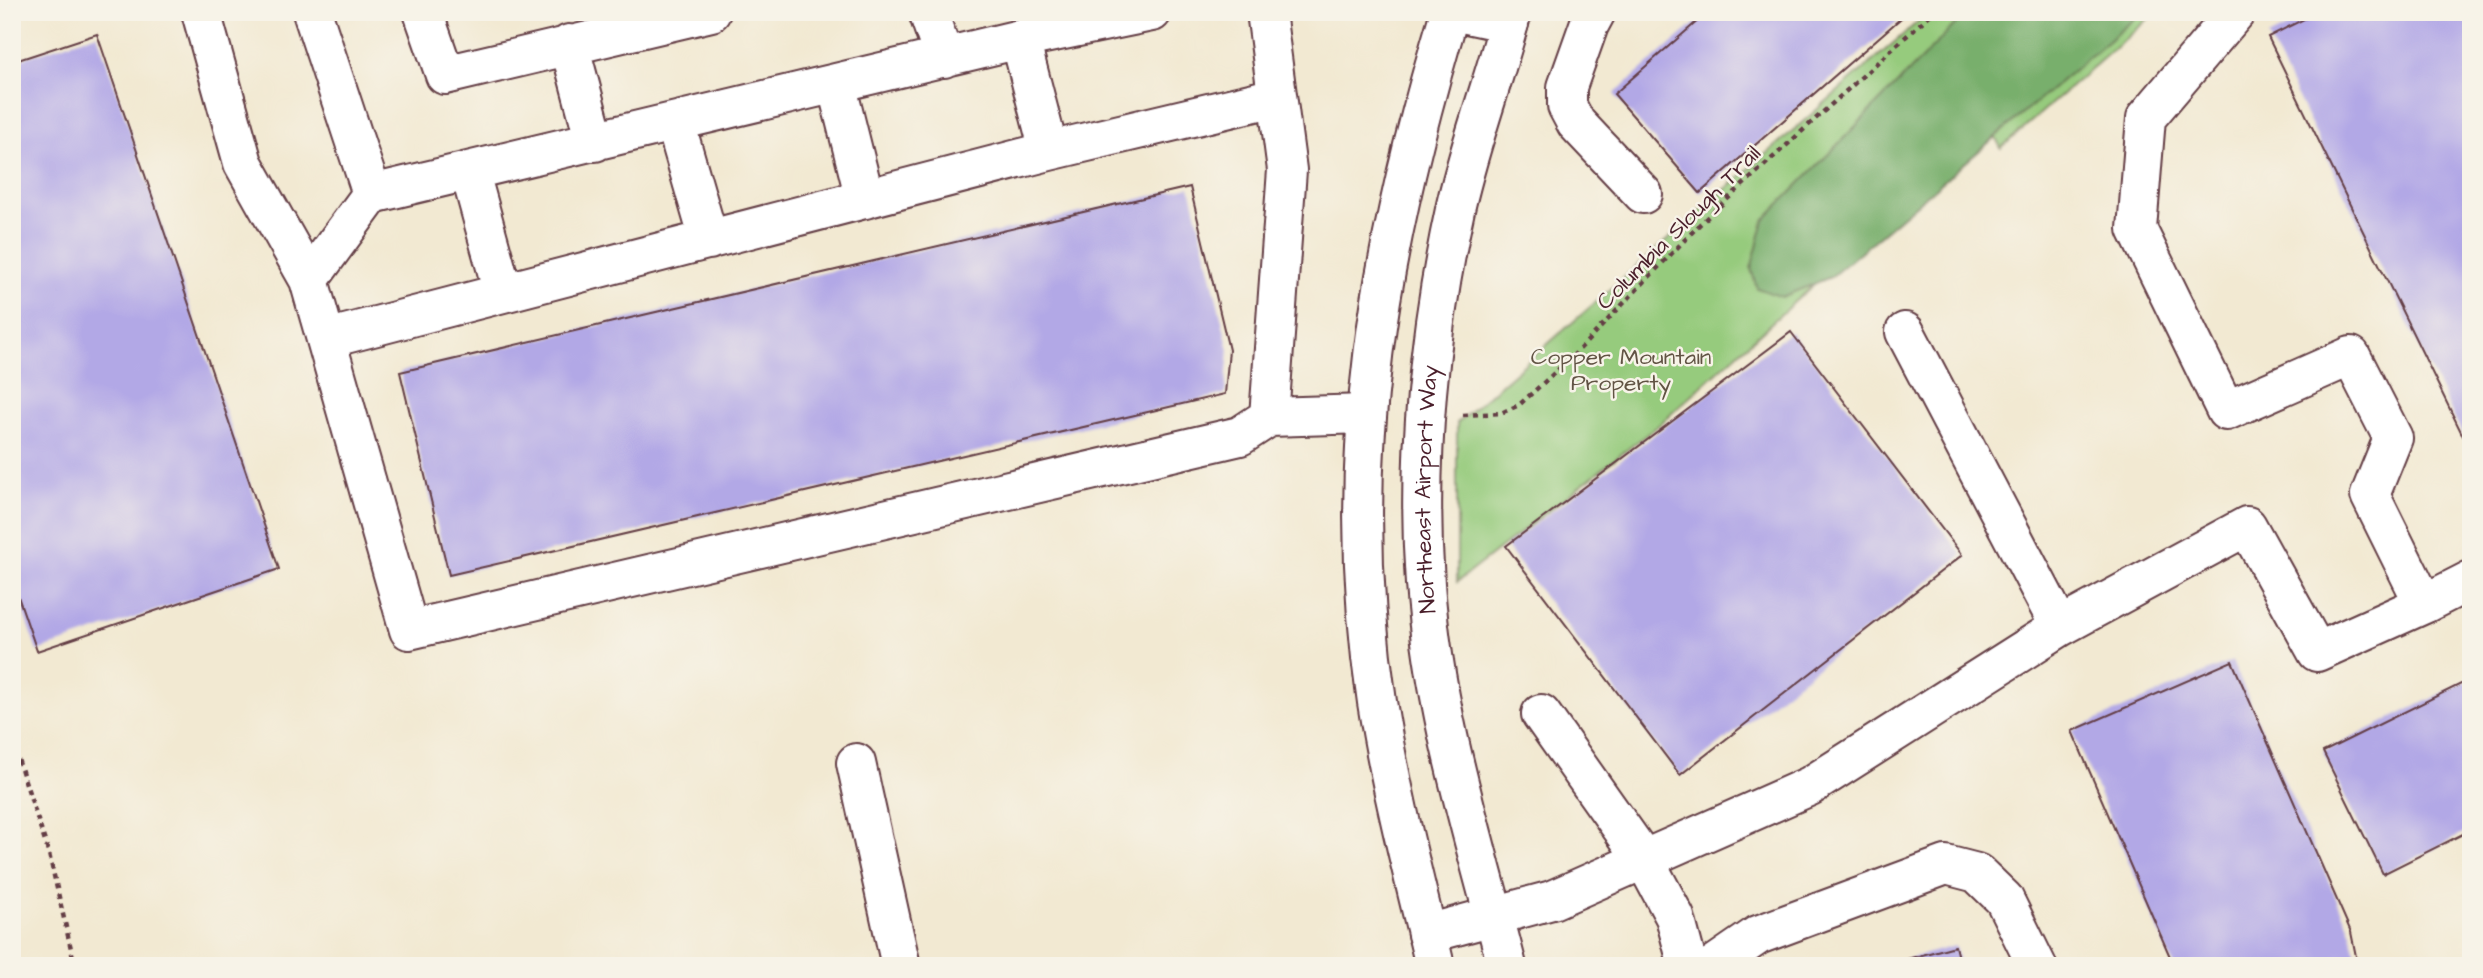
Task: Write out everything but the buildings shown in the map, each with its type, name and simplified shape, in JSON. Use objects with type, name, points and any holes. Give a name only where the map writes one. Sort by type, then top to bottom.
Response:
[{"type":"main road","points":[[201,12],[243,163],[309,280],[409,630],[1240,436],[1269,417],[1366,414]]},
{"type":"main road","points":[[312,12],[372,194]]},
{"type":"main road","points":[[423,12],[445,75],[711,12]]},
{"type":"main road","points":[[928,12],[944,58]]},
{"type":"main road","points":[[309,280],[372,194],[471,173],[1020,39],[1152,12]]},
{"type":"main road","points":[[1266,12],[1287,170],[1269,417]]},
{"type":"main road","points":[[1450,12],[1415,127],[1382,279],[1366,414],[1363,532],[1377,700],[1390,778],[1431,950],[1494,916],[1552,900],[1810,786],[2060,627],[2247,526],[2317,652],[2471,580]]},
{"type":"main road","points":[[1457,12],[1511,18]]},
{"type":"main road","points":[[1596,12],[1588,25],[1567,88],[1567,106],[1576,123],[1643,194]]},
{"type":"main road","points":[[2236,12],[2146,118],[2137,229],[2226,411],[2351,356],[2393,438],[2370,495],[2424,604]]},
{"type":"main road","name":"Northeast Airport Way","points":[[1507,966],[1455,767],[1434,660],[1425,584],[1424,464],[1427,411],[1441,289],[1456,206],[1511,18]]},
{"type":"main road","points":[[1020,39],[1049,151]]},
{"type":"main road","points":[[569,44],[595,142]]},
{"type":"main road","points":[[836,83],[865,199]]},
{"type":"main road","points":[[326,339],[1049,151],[1276,97]]},
{"type":"main road","points":[[675,122],[709,240]]},
{"type":"main road","points":[[471,173],[503,293]]},
{"type":"main road","points":[[1905,332],[2060,627]]},
{"type":"main road","points":[[1541,714],[1645,861],[1675,917],[1688,966]]},
{"type":"main road","points":[[856,763],[893,964]]},
{"type":"main road","points":[[1713,966],[1758,935],[1946,865],[1977,873],[2004,899],[2037,966]]},
{"type":"path","name":"Columbia Slough Trail","points":[[1427,411],[1479,415],[1501,413],[1519,405],[1573,356],[1700,224],[1933,12]]},
{"type":"path","points":[[12,741],[49,854],[75,966]]},
{"type":"green space","name":"Copper Mountain Property","points":[[1929,12],[2156,12],[2001,148],[1989,125],[1660,424],[1457,582],[1457,423]]},
{"type":"green space","points":[[1967,12],[2142,12],[1831,277],[1782,297],[1757,288],[1751,269],[1764,220]]}]
